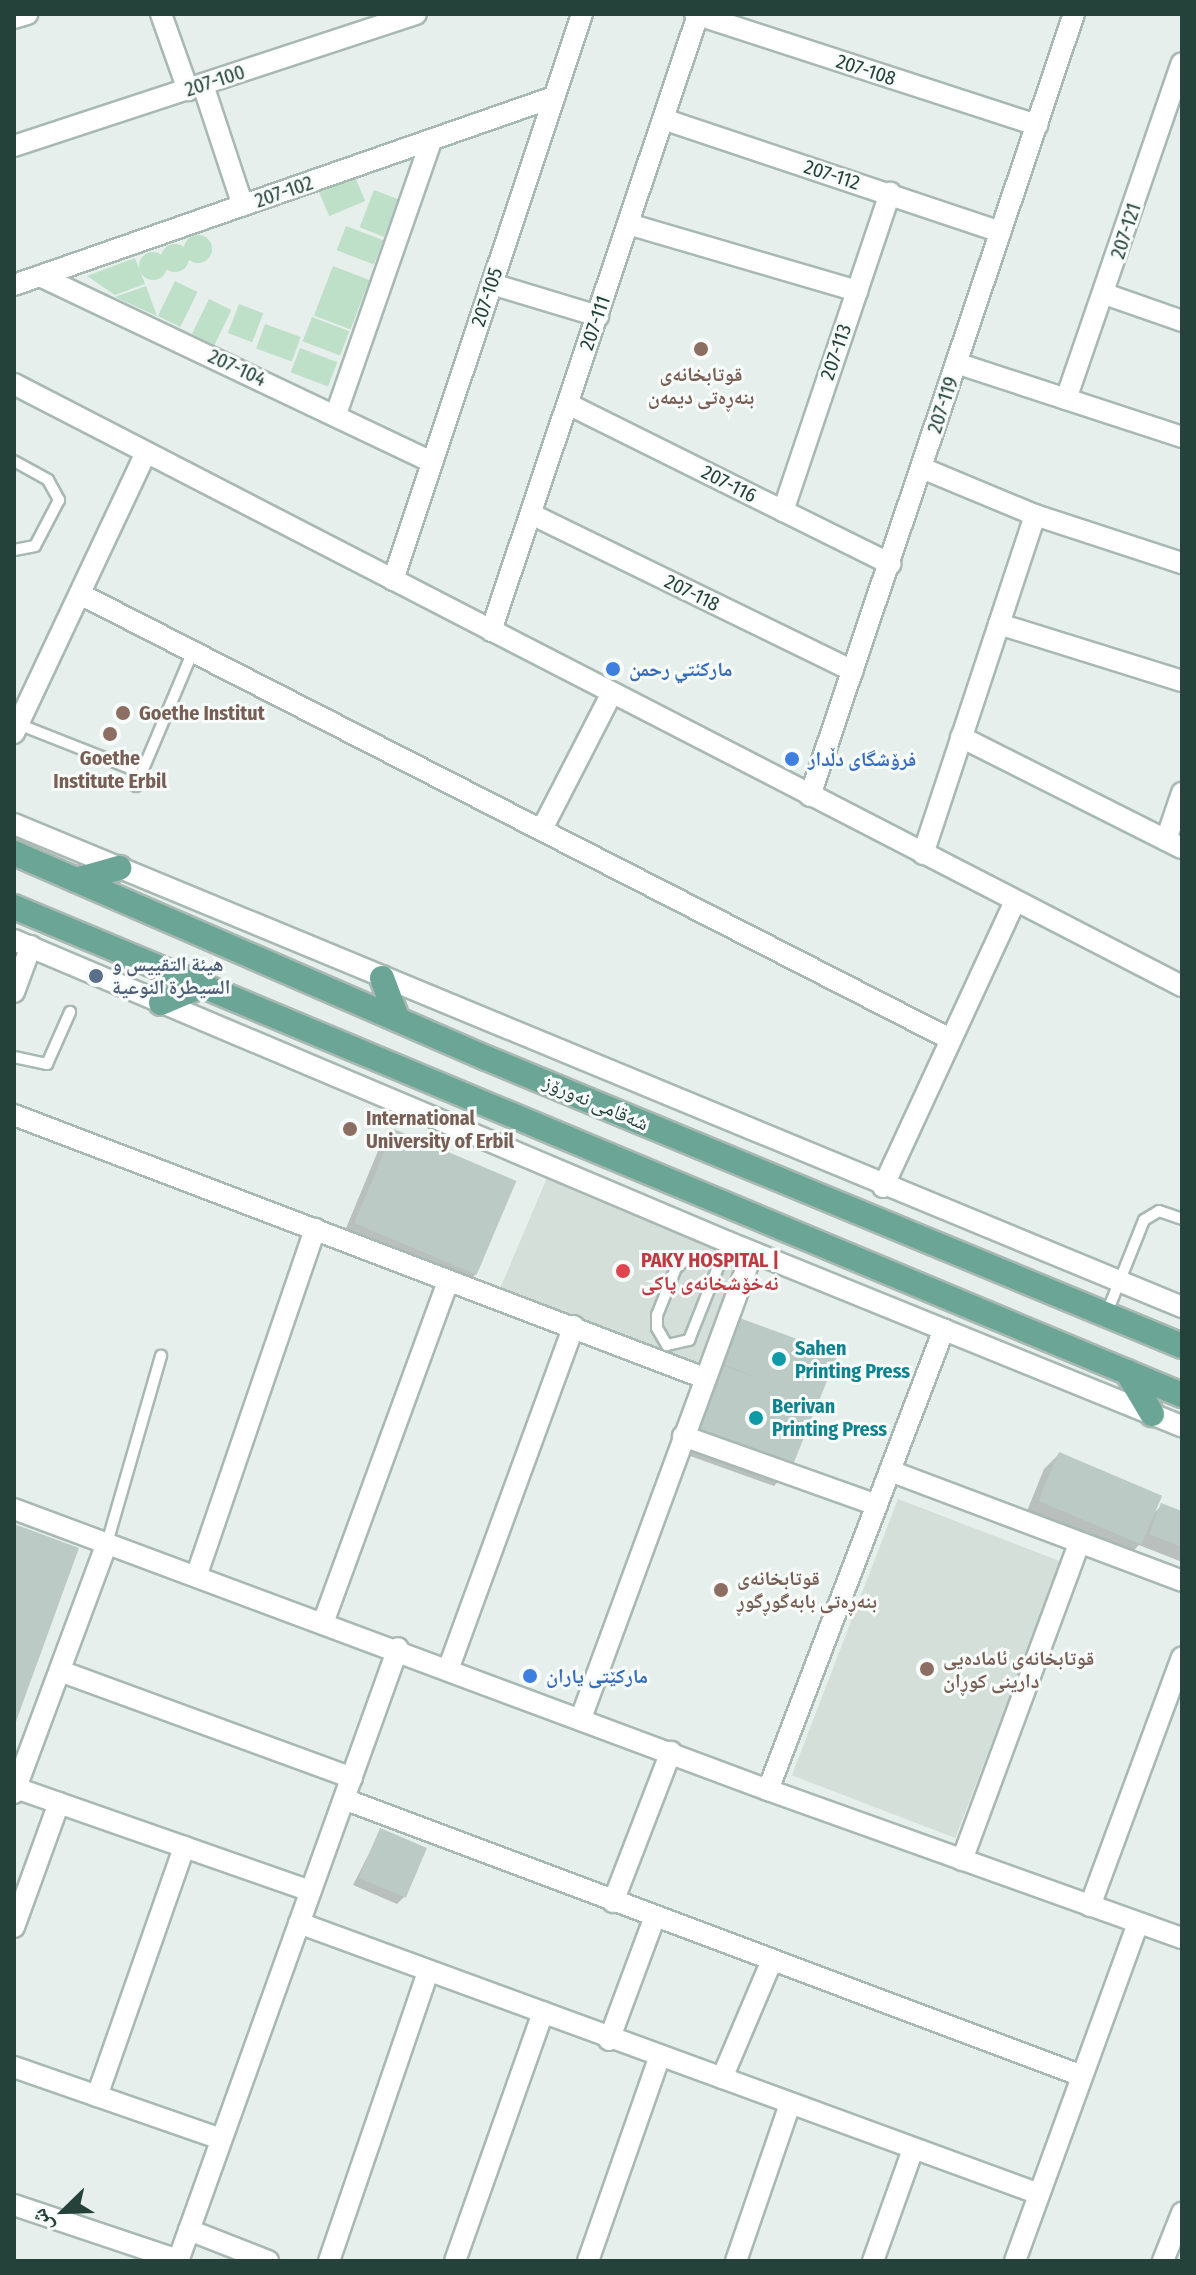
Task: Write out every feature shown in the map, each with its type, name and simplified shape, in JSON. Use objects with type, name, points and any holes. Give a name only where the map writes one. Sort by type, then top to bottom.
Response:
[{"type":"main road","name":"شەقامی نەورۆز","points":[[14,853],[486,1058],[1181,1344]]},
{"type":"main road","points":[[76,880],[119,868]]},
{"type":"main road","name":"شەقامی نەورۆز","points":[[14,907],[1182,1395]]},
{"type":"main road","points":[[382,978],[397,1018]]},
{"type":"main road","points":[[161,1003],[201,986]]},
{"type":"main road","points":[[464,1094],[478,1083],[486,1058]]},
{"type":"main road","points":[[502,1110],[503,1088],[516,1070]]},
{"type":"main road","points":[[1127,1372],[1152,1414]]},
{"type":"street","points":[[14,18],[27,14]]},
{"type":"street","points":[[161,14],[196,87],[243,206]]},
{"type":"street","name":"207-100","points":[[14,146],[416,14]]},
{"type":"street","name":"207-105","points":[[393,580],[582,14]]},
{"type":"street","name":"207-108","points":[[697,14],[1037,125]]},
{"type":"street","name":"207-111","points":[[491,631],[697,14]]},
{"type":"street","name":"207-119","points":[[810,796],[1073,14]]},
{"type":"street","name":"207-121","points":[[1066,399],[1105,294],[1182,63]]},
{"type":"street","name":"207-102","points":[[14,285],[554,97]]},
{"type":"street","name":"207-112","points":[[663,119],[1001,232]]},
{"type":"street","points":[[336,414],[431,141]]},
{"type":"street","name":"207-113","points":[[783,511],[890,193]]},
{"type":"street","points":[[628,224],[857,291]]},
{"type":"street","name":"207-104","points":[[40,276],[432,462]]},
{"type":"street","points":[[492,284],[598,316]]},
{"type":"street","points":[[1105,294],[1182,321]]},
{"type":"street","points":[[956,363],[1182,437]]},
{"type":"street","points":[[14,384],[1182,986]]},
{"type":"street","name":"207-116","points":[[568,404],[890,564]]},
{"type":"street","points":[[16,728],[146,452]]},
{"type":"street","points":[[922,468],[1035,515],[1182,563]]},
{"type":"street","name":"207-118","points":[[531,514],[853,671]]},
{"type":"street","points":[[923,854],[1035,515]]},
{"type":"street","points":[[80,594],[950,1039]]},
{"type":"street","points":[[999,624],[1182,681]]},
{"type":"street","points":[[542,829],[612,693]]},
{"type":"street","points":[[961,737],[1174,844],[1182,793]]},
{"type":"street","points":[[14,824],[883,1187],[1182,1307]]},
{"type":"street","points":[[883,1187],[1015,901]]},
{"type":"street","points":[[14,992],[22,943],[752,1252],[1182,1426]]},
{"type":"street","points":[[14,1115],[704,1378]]},
{"type":"street","points":[[728,1242],[743,1209]]},
{"type":"street","points":[[197,1574],[315,1229]]},
{"type":"street","points":[[581,1718],[752,1252]]},
{"type":"street","points":[[323,1623],[448,1282]]},
{"type":"street","points":[[449,1667],[574,1326]]},
{"type":"street","points":[[768,1790],[944,1329]]},
{"type":"street","points":[[683,1436],[877,1505]]},
{"type":"street","points":[[890,1471],[1182,1581]]},
{"type":"street","points":[[14,1509],[449,1667],[768,1790],[1137,1925],[1182,1938]]},
{"type":"street","points":[[107,1543],[15,1790],[310,1891]]},
{"type":"street","points":[[962,1860],[1079,1543]]},
{"type":"street","points":[[14,2205],[178,2261],[398,1648]]},
{"type":"street","points":[[1090,1906],[1182,1657]]},
{"type":"street","points":[[60,1671],[352,1778]]},
{"type":"street","points":[[613,1902],[671,1752]]},
{"type":"street","points":[[344,1799],[654,1919],[1082,2076]]},
{"type":"street","points":[[14,1927],[59,1803]]},
{"type":"street","points":[[97,2096],[184,1847]]},
{"type":"street","points":[[609,2040],[654,1919]]},
{"type":"street","points":[[299,1923],[543,2012],[609,2040],[1039,2194]]},
{"type":"street","points":[[1015,2261],[1137,1925]]},
{"type":"street","points":[[722,2078],[772,1960]]},
{"type":"street","points":[[329,2261],[428,1972]]},
{"type":"street","points":[[455,2261],[543,2012]]},
{"type":"street","points":[[588,2261],[659,2058]]},
{"type":"street","points":[[14,2067],[221,2139]]},
{"type":"street","points":[[736,2261],[790,2104]]},
{"type":"street","points":[[873,2261],[913,2149]]},
{"type":"street","points":[[1163,2261],[1181,2221]]},
{"type":"street","points":[[189,2230],[268,2261]]},
{"type":"lane","points":[[14,461],[48,480],[59,500],[35,546],[14,550]]},
{"type":"lane","points":[[136,786],[193,651]]},
{"type":"lane","points":[[16,728],[132,769]]},
{"type":"lane","points":[[14,1057],[47,1064],[70,1012]]},
{"type":"lane","points":[[1106,1315],[1148,1215],[1165,1211],[1182,1219]]},
{"type":"lane","points":[[719,1264],[688,1258],[676,1268],[657,1315],[657,1328],[667,1345],[689,1340],[728,1242]]},
{"type":"lane","points":[[107,1543],[161,1356]]},
{"type":"shaded area","name":"PAKY HOSPITAL | نەخۆشخانەی پاکی","points":[[552,1166],[746,1248],[692,1376],[498,1294]]},
{"type":"shaded area","name":"قوتابخانەی ئامادەیی دارینی کوڕان","points":[[898,1499],[1061,1562],[955,1838],[792,1775]]},
{"type":"green space","points":[[355,177],[365,201],[329,216],[319,192]]},
{"type":"green space","points":[[374,190],[398,199],[384,237],[360,227]]},
{"type":"green space","points":[[346,226],[383,240],[374,265],[337,250]]},
{"type":"green space","points":[[198,235],[208,239],[212,249],[208,259],[198,263],[188,259],[184,249],[188,239]]},
{"type":"green space","points":[[175,244],[185,248],[189,258],[185,268],[175,272],[165,268],[161,258],[165,248]]},
{"type":"green space","points":[[153,252],[163,256],[167,266],[163,276],[153,280],[143,276],[139,266],[143,256]]},
{"type":"green space","points":[[135,258],[145,284],[115,295],[87,276]]},
{"type":"green space","points":[[333,266],[369,280],[350,329],[314,315]]},
{"type":"green space","points":[[175,281],[197,292],[180,327],[158,316]]},
{"type":"green space","points":[[146,286],[157,316],[115,297]]},
{"type":"green space","points":[[209,299],[231,310],[214,345],[192,334]]},
{"type":"green space","points":[[239,304],[263,313],[252,342],[228,333]]},
{"type":"green space","points":[[312,317],[349,331],[340,356],[303,341]]},
{"type":"green space","points":[[265,324],[301,337],[292,361],[256,348]]},
{"type":"green space","points":[[300,348],[337,362],[328,387],[291,372]]},
{"type":"building","name":"International University of Erbil","points":[[394,1129],[516,1181],[477,1275],[354,1223]]},
{"type":"building","name":"Berivan Printing Press","points":[[737,1317],[838,1354],[790,1472],[692,1438],[719,1364],[760,1379],[720,1363]]},
{"type":"building","points":[[1059,1452],[1162,1496],[1141,1545],[1038,1501]]},
{"type":"building","points":[[1161,1503],[1182,1511],[1182,1547],[1149,1534]]},
{"type":"building","points":[[14,1524],[79,1548],[14,1727]]},
{"type":"building","points":[[380,1828],[427,1848],[406,1898],[359,1878]]},
{"type":"place","name":"قوتابخانەی بنەڕەتی دیمەن","points":[[701,349]]},
{"type":"place","name":"ماركئتي رحمن","points":[[613,669]]},
{"type":"place","name":"Goethe Institut","points":[[123,713]]},
{"type":"place","name":"Goethe Institute Erbil","points":[[110,734]]},
{"type":"place","name":"فرۆشگای دڵدار","points":[[792,759]]},
{"type":"place","name":"هيئة التقييس و السيطرة النوعية","points":[[96,976]]},
{"type":"place","name":"International University of Erbil","points":[[350,1129]]},
{"type":"place","name":"PAKY HOSPITAL | نەخۆشخانەی پاکی","points":[[623,1271]]},
{"type":"place","name":"Sahen Printing Press","points":[[779,1359]]},
{"type":"place","name":"Berivan Printing Press","points":[[756,1418]]},
{"type":"place","name":"قوتابخانەی بنەڕەتی بابەگوڕگوڕ","points":[[721,1590]]},
{"type":"place","name":"قوتابخانەی ئامادەیی دارینی کوڕان","points":[[927,1669]]},
{"type":"place","name":"مارکێتی یاران","points":[[530,1676]]}]
